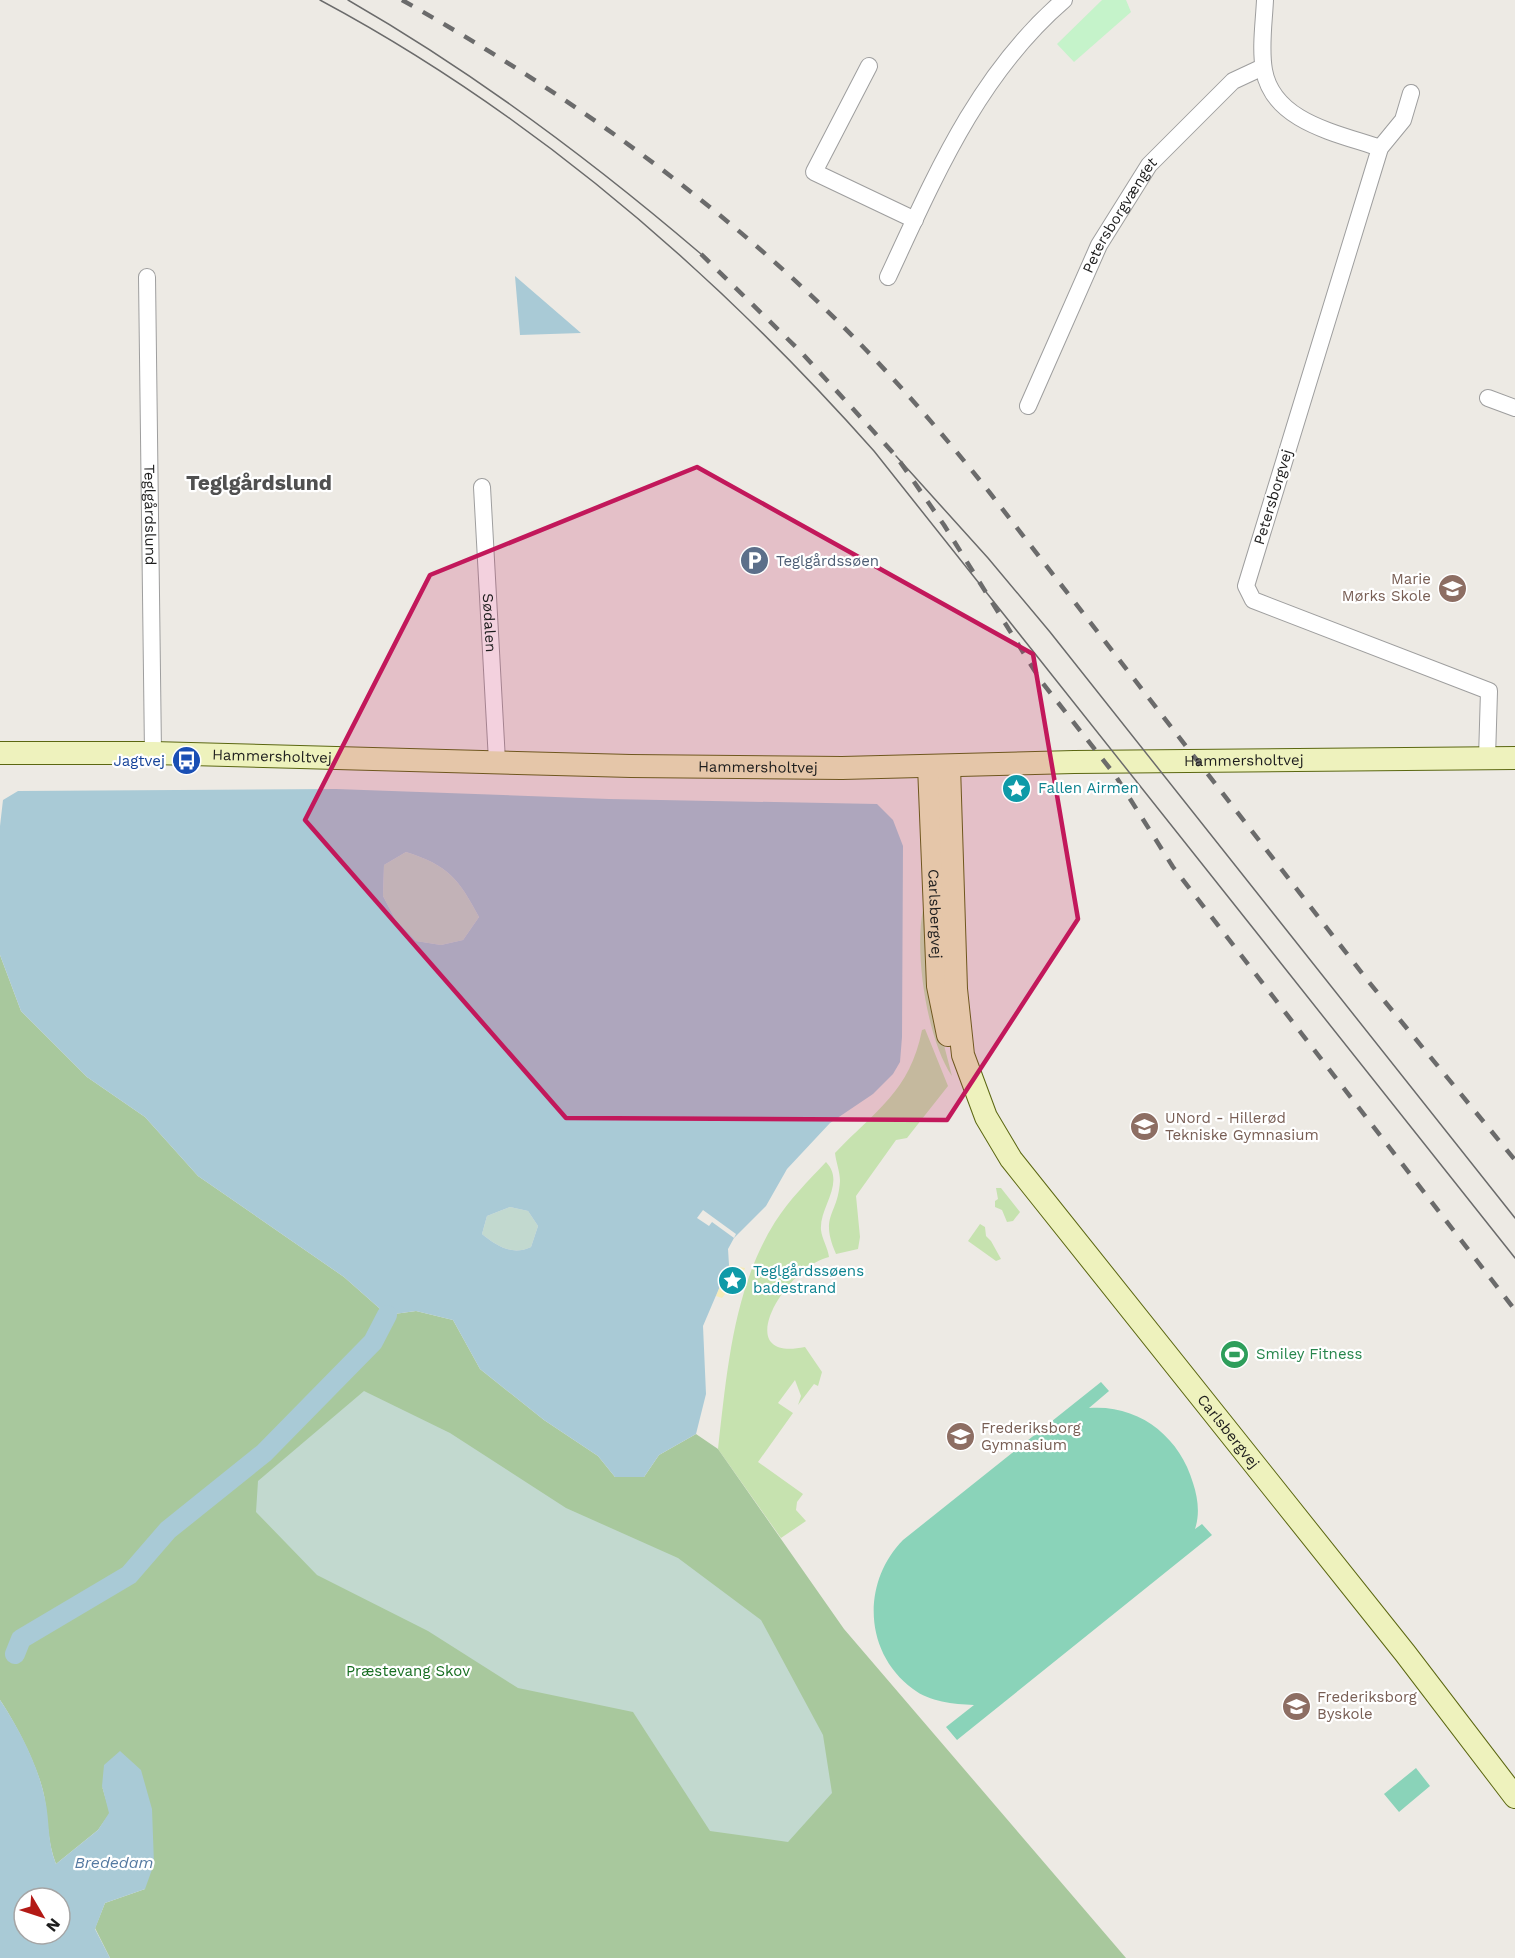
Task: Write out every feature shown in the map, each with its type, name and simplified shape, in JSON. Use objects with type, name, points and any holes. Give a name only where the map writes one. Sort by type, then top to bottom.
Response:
[{"type":"street","points":[[888,276],[951,143],[975,104],[1014,50],[1064,0]]},
{"type":"street","points":[[1265,0],[1263,67],[1268,87],[1293,114],[1303,120],[1380,148]]},
{"type":"street","points":[[868,66],[814,172],[915,220]]},
{"type":"street","name":"Petersborgvænget","points":[[1028,406],[1100,245],[1149,165],[1233,81],[1263,67]]},
{"type":"street","name":"Petersborgvej","points":[[1411,93],[1403,120],[1380,148],[1246,586],[1253,600],[1489,691],[1487,758]]},
{"type":"street","name":"Teglgårdslund","points":[[147,277],[153,753]]},
{"type":"street","points":[[1488,398],[1515,408]]},
{"type":"street","name":"Sødalen","points":[[482,487],[497,761]]},
{"type":"street","name":"Hammersholtvej","points":[[0,753],[153,753],[696,767],[1515,758]]},
{"type":"street","name":"Carlsbergvej","points":[[939,766],[963,1055],[986,1118],[1011,1159],[1406,1653],[1515,1797]]},
{"type":"highlighted area","points":[[697,467],[1033,654],[1078,919],[947,1120],[566,1118],[305,820],[430,575]]},
{"type":"green space","points":[[1102,0],[1126,0],[1131,12],[1074,62],[1057,44]]},
{"type":"green space","points":[[406,852],[442,868],[465,892],[479,917],[463,940],[441,945],[416,941],[395,919],[383,896],[384,865]]},
{"type":"green space","points":[[923,910],[932,999],[952,1076],[943,1060],[929,1019],[920,949]]},
{"type":"green space","name":"Præstevang Skov","points":[[0,955],[21,1011],[87,1077],[145,1117],[198,1176],[344,1277],[387,1315],[416,1311],[453,1320],[480,1369],[544,1420],[598,1456],[615,1477],[644,1477],[659,1455],[696,1434],[718,1449],[844,1629],[1126,1958],[110,1958],[95,1928],[105,1903],[145,1889],[102,1786],[110,1813],[98,1830],[56,1864],[39,1776],[21,1735],[0,1700]]},
{"type":"green space","points":[[925,1029],[948,1086],[907,1138],[896,1140],[856,1196],[860,1237],[858,1249],[836,1254],[829,1231],[840,1181],[835,1153],[900,1084],[909,1069],[922,1030]]},
{"type":"green space","points":[[826,1162],[831,1170],[833,1187],[821,1221],[821,1230],[829,1257],[812,1265],[796,1278],[772,1312],[767,1328],[770,1341],[782,1348],[805,1347],[822,1372],[818,1386],[814,1384],[798,1405],[801,1396],[795,1380],[778,1403],[793,1413],[758,1462],[803,1494],[797,1502],[796,1510],[806,1521],[781,1538],[718,1449],[725,1390],[741,1303],[761,1248],[786,1206]]},
{"type":"green space","points":[[996,1188],[1001,1188],[1020,1212],[1013,1221],[1007,1222],[1002,1210],[995,1207],[995,1201],[998,1199]]},
{"type":"green space","points":[[510,1207],[528,1211],[538,1226],[531,1247],[524,1250],[511,1250],[499,1246],[482,1234],[487,1216]]},
{"type":"green space","points":[[980,1224],[985,1227],[986,1236],[1001,1259],[996,1261],[968,1241]]},
{"type":"green space","points":[[1101,1382],[1109,1391],[1089,1408],[1107,1408],[1125,1412],[1155,1427],[1168,1438],[1187,1466],[1195,1489],[1198,1512],[1195,1529],[1202,1524],[1212,1535],[957,1740],[946,1727],[974,1705],[934,1700],[913,1689],[897,1674],[885,1657],[877,1637],[874,1617],[875,1597],[880,1576],[889,1557],[903,1540]]},
{"type":"green space","points":[[364,1391],[450,1433],[566,1508],[678,1558],[761,1620],[823,1735],[832,1793],[788,1842],[710,1831],[633,1712],[518,1688],[428,1631],[317,1575],[256,1512],[258,1481]]},
{"type":"green space","points":[[1416,1768],[1430,1786],[1399,1812],[1384,1794]]},
{"type":"sand","name":"Teglgårdssøens badestrand","points":[[729,1265],[745,1268],[735,1295],[725,1294],[722,1298],[716,1296]]},
{"type":"water","points":[[515,276],[581,333],[520,335]]},
{"type":"water","points":[[336,789],[609,799],[877,804],[893,820],[903,846],[900,1062],[893,1074],[873,1094],[830,1123],[787,1169],[766,1206],[734,1238],[728,1249],[729,1265],[703,1326],[706,1394],[696,1434],[659,1455],[644,1477],[615,1477],[598,1456],[544,1420],[480,1369],[453,1320],[416,1311],[387,1315],[344,1277],[198,1176],[145,1117],[87,1077],[21,1011],[0,955],[0,826],[3,800],[18,791]],"holes":[[[406,852],[442,868],[465,892],[479,917],[463,940],[441,945],[416,941],[395,919],[383,896],[384,865]],[[510,1207],[528,1211],[538,1226],[531,1247],[524,1250],[511,1250],[499,1246],[482,1234],[487,1216]]]},
{"type":"water","name":"Brededam","points":[[0,1700],[21,1735],[38,1773],[47,1807],[51,1848],[56,1864],[98,1830],[109,1813],[102,1786],[104,1765],[120,1751],[141,1770],[152,1809],[154,1864],[145,1889],[105,1903],[95,1929],[110,1958],[0,1958]]},
{"type":"pier","points":[[703,1210],[736,1234],[734,1238],[712,1222],[709,1226],[697,1218]]},
{"type":"waterway","points":[[15,1654],[21,1639],[129,1575],[168,1530],[264,1453],[373,1342],[387,1315]]},
{"type":"tram line","points":[[320,0],[398,45],[474,93],[547,146],[617,201],[685,260],[813,385],[874,451],[1515,1258]]},
{"type":"tram line","points":[[348,0],[486,87],[617,184],[701,254]]},
{"type":"tram line","points":[[896,456],[988,558],[1050,632],[1515,1218]]},
{"type":"railway","points":[[402,0],[527,75],[648,159],[762,251],[868,352],[900,386],[990,493],[1368,981],[1515,1160]]},
{"type":"railway","points":[[701,254],[801,352],[896,456],[944,525],[1041,681],[1115,775],[1173,867],[1515,1310]]},
{"type":"place","name":"Teglgårdssøen","points":[[755,561]]},
{"type":"place","name":"Marie Mørks Skole","points":[[1452,588]]},
{"type":"place","name":"Jagtvej","points":[[186,761]]},
{"type":"place","name":"Fallen Airmen","points":[[1017,788]]},
{"type":"place","name":"UNord - Hillerød Tekniske Gymnasium","points":[[1144,1127]]},
{"type":"place","name":"Teglgårdssøens badestrand","points":[[732,1280]]},
{"type":"place","name":"Smiley Fitness","points":[[1235,1354]]},
{"type":"place","name":"Frederiksborg Gymnasium","points":[[960,1437]]},
{"type":"place","name":"Frederiksborg Byskole","points":[[1296,1706]]},
{"type":"district","name":"Teglgårdslund","points":[[259,483]]}]
